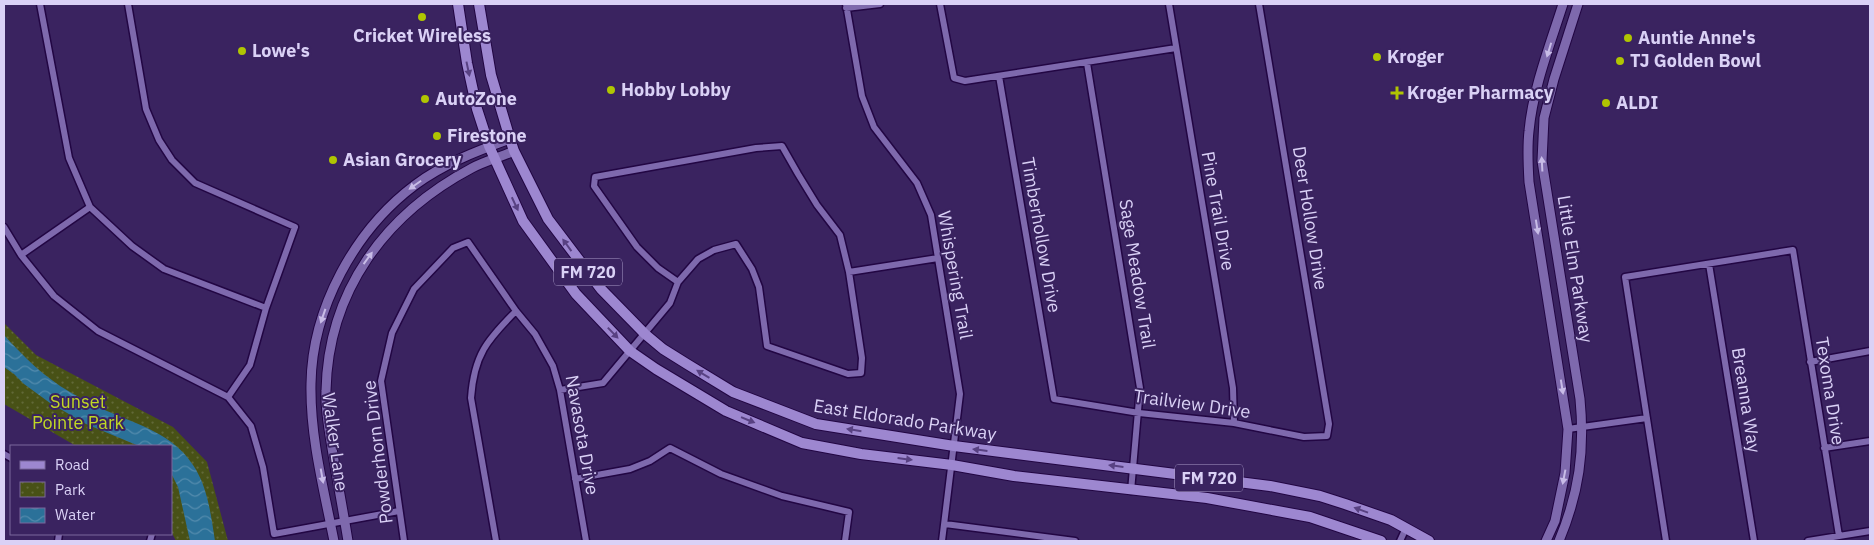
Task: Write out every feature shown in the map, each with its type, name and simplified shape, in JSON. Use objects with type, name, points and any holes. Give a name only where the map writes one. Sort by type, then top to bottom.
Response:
[{"type":"main road","name":"East Eldorado Parkway","points":[[458,4],[477,109],[495,160],[529,229],[576,294],[630,351],[726,411],[802,443],[861,454],[952,465],[1014,476],[1131,491],[1207,498],[1310,517],[1381,541]]},
{"type":"main road","name":"East Eldorado Parkway","points":[[480,4],[491,75],[510,139],[514,151],[548,218],[600,290],[645,334],[663,349],[733,392],[816,424],[954,446],[1270,486],[1320,496],[1391,520],[1429,541]]},
{"type":"main road","name":"Little Elm Parkway","points":[[1546,541],[1555,521],[1565,473],[1568,428],[1529,182],[1528,153],[1534,98],[1563,4]]},
{"type":"main road","name":"Little Elm Parkway","points":[[1559,541],[1573,500],[1579,467],[1582,427],[1580,398],[1547,202],[1542,161],[1544,118],[1554,79],[1578,4]]},
{"type":"main road","name":"Walker Lane","points":[[334,541],[315,437],[311,409],[311,382],[313,356],[319,330],[336,284],[359,243],[390,205],[417,184],[459,158],[510,139]]},
{"type":"main road","name":"Walker Lane","points":[[348,541],[330,434],[326,392],[331,339],[344,299],[359,271],[388,230],[439,189],[473,167],[514,151]]},
{"type":"main road","points":[[1534,205],[1547,202]]},
{"type":"street","points":[[40,4],[69,158],[90,207],[132,246],[164,269],[266,308]]},
{"type":"street","points":[[128,4],[146,109],[159,140],[172,160],[195,183],[296,227],[266,308],[250,365],[228,396]]},
{"type":"street","points":[[846,6],[880,4]]},
{"type":"street","points":[[940,4],[954,78],[965,80],[999,76],[1176,48]]},
{"type":"street","name":"Pine Trail Drive","points":[[1169,4],[1233,388],[1234,423]]},
{"type":"street","name":"Deer Hollow Drive","points":[[1259,4],[1329,424],[1327,436]]},
{"type":"street","name":"Whispering Trail","points":[[846,6],[862,96],[874,127],[918,183],[931,215],[960,394],[942,541]]},
{"type":"street","name":"Sage Meadow Trail","points":[[1086,62],[1140,388],[1131,491]]},
{"type":"street","name":"Timberhollow Drive","points":[[999,76],[1054,399]]},
{"type":"street","points":[[560,390],[603,384],[670,303],[678,282],[698,259],[714,250],[736,244],[752,269],[759,287],[767,346],[848,374],[861,373],[862,358],[849,272],[840,235],[817,205],[782,146],[756,148],[595,177],[594,186],[637,247],[658,268],[678,282]]},
{"type":"street","points":[[21,255],[90,207]]},
{"type":"street","points":[[4,227],[21,255],[54,296],[98,331],[228,396],[251,426],[263,467],[274,534],[400,511]]},
{"type":"street","name":"Navasota Drive","points":[[468,242],[516,311],[535,334],[553,366],[560,390],[586,541]]},
{"type":"street","name":"Powderhorn Drive","points":[[404,541],[381,381],[392,333],[414,289],[453,248],[468,242]]},
{"type":"street","name":"Texoma Drive","points":[[1708,264],[1793,250],[1839,536]]},
{"type":"street","points":[[849,272],[938,258]]},
{"type":"street","points":[[1666,541],[1625,276],[1708,264]]},
{"type":"street","name":"Breanna Way","points":[[1708,264],[1754,541]]},
{"type":"street","points":[[496,541],[471,398],[473,376],[480,355],[493,334],[516,311]]},
{"type":"street","points":[[1810,362],[1870,351]]},
{"type":"street","name":"Trailview Drive","points":[[1054,399],[1139,412],[1234,423],[1304,437],[1327,436]]},
{"type":"street","points":[[1568,428],[1646,418]]},
{"type":"street","points":[[1824,448],[1870,441]]},
{"type":"street","points":[[575,479],[630,469],[650,461],[670,448],[720,474],[782,496],[850,512],[845,541]]},
{"type":"street","points":[[945,524],[1075,541]]},
{"type":"street","points":[[1400,541],[1406,528]]},
{"type":"street","points":[[1808,541],[1870,531]]},
{"type":"green space","name":"Sunset Pointe Park","points":[[4,323],[36,355],[173,427],[207,462],[228,541],[176,541],[172,533],[172,445],[74,445],[4,404]]},
{"type":"water","points":[[4,335],[35,366],[61,386],[98,407],[143,426],[176,445],[193,465],[202,483],[208,502],[215,541],[190,541],[178,487],[172,475],[172,445],[137,445],[86,424],[50,403],[4,367]]},
{"type":"place","name":"Cricket Wireless","points":[[422,17]]},
{"type":"place","name":"Auntie Anne's","points":[[1628,38]]},
{"type":"place","name":"Lowe's","points":[[242,51]]},
{"type":"place","name":"Kroger","points":[[1377,57]]},
{"type":"place","name":"TJ Golden Bowl","points":[[1620,61]]},
{"type":"place","name":"Hobby Lobby","points":[[611,90]]},
{"type":"place","name":"Kroger Pharmacy","points":[[1397,93]]},
{"type":"place","name":"AutoZone","points":[[425,99]]},
{"type":"place","name":"ALDI","points":[[1606,103]]},
{"type":"place","name":"Firestone","points":[[437,136]]},
{"type":"place","name":"Asian Grocery","points":[[333,160]]}]
